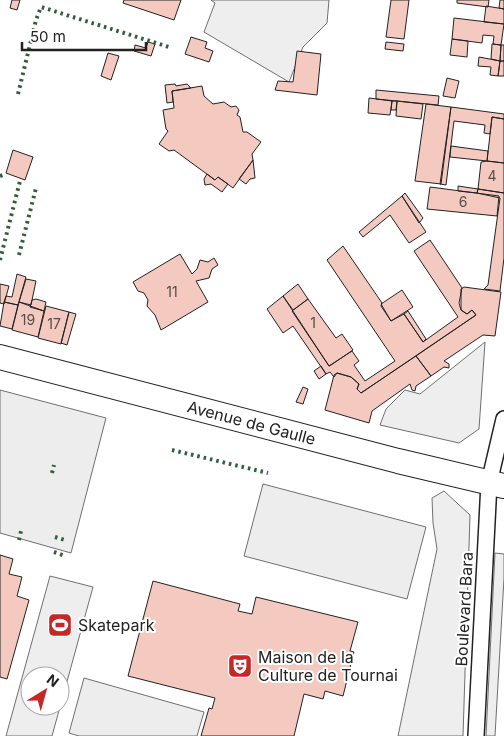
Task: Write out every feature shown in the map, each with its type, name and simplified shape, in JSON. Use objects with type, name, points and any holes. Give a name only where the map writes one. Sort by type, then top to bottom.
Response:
[{"type":"main road","name":"Avenue de Gaulle","points":[[0,357],[497,485]]},
{"type":"street","name":"Boulevard Bara","points":[[476,736],[504,419]]},
{"type":"shaded area","points":[[211,0],[329,0],[327,23],[303,47],[289,82],[204,32],[215,3]]},
{"type":"shaded area","points":[[485,342],[479,429],[459,443],[380,425],[386,409],[405,390],[420,394]]},
{"type":"shaded area","points":[[0,390],[106,418],[71,553],[0,533]]},
{"type":"shaded area","points":[[263,484],[426,527],[407,599],[244,556]]},
{"type":"shaded area","points":[[444,491],[470,515],[463,736],[398,736],[437,549],[432,498]]},
{"type":"shaded area","points":[[495,553],[504,554],[504,578],[495,736],[486,736]]},
{"type":"shaded area","name":"Skatepark","points":[[50,576],[93,587],[70,671],[70,666],[25,666]]},
{"type":"shaded area","points":[[84,678],[204,712],[197,736],[79,736],[69,733]]},
{"type":"shaded area","name":"Skatepark","points":[[20,685],[20,716],[58,716],[52,736],[6,736]]},
{"type":"building","points":[[12,0],[20,0],[17,10],[10,8]]},
{"type":"building","points":[[124,0],[181,0],[174,20],[123,3]]},
{"type":"building","points":[[391,0],[409,0],[404,39],[386,37]]},
{"type":"building","points":[[457,0],[489,0],[488,7],[457,3]]},
{"type":"building","points":[[500,0],[504,0],[504,9],[499,8]]},
{"type":"building","points":[[486,6],[504,9],[504,24],[484,22]]},
{"type":"building","points":[[454,18],[504,24],[501,45],[493,44],[494,36],[483,35],[482,43],[452,39]]},
{"type":"building","points":[[191,37],[207,42],[205,48],[213,51],[209,62],[185,54]]},
{"type":"building","points":[[452,39],[468,41],[467,57],[450,55]]},
{"type":"building","points":[[148,42],[155,44],[151,56],[134,51],[135,45],[146,48]]},
{"type":"building","points":[[386,42],[404,44],[403,51],[385,49]]},
{"type":"building","points":[[492,44],[501,45],[500,61],[491,59]]},
{"type":"building","points":[[501,45],[504,45],[504,61],[500,61]]},
{"type":"building","points":[[297,51],[321,54],[317,95],[275,90],[278,81],[293,82]]},
{"type":"building","points":[[108,53],[119,56],[111,80],[101,76]]},
{"type":"building","points":[[479,57],[500,61],[498,76],[490,75],[491,67],[478,66]]},
{"type":"building","points":[[500,61],[504,61],[504,76],[498,76]]},
{"type":"building","points":[[447,78],[459,81],[455,98],[443,96]]},
{"type":"building","points":[[175,84],[176,86],[187,84],[191,88],[172,91],[173,102],[167,103],[165,85]]},
{"type":"building","points":[[202,86],[204,96],[213,104],[224,102],[231,107],[236,106],[239,110],[237,115],[240,117],[243,132],[247,132],[261,142],[252,154],[253,160],[233,188],[218,177],[215,180],[174,150],[169,151],[159,144],[168,131],[163,110],[174,108],[172,91]]},
{"type":"building","points":[[376,90],[439,96],[438,105],[376,99]]},
{"type":"building","points":[[369,98],[392,101],[390,115],[368,113]]},
{"type":"building","points":[[392,101],[397,101],[396,110],[391,110]]},
{"type":"building","points":[[397,101],[423,104],[421,119],[396,116]]},
{"type":"building","points":[[426,104],[451,107],[441,184],[415,181]]},
{"type":"building","points":[[451,107],[504,114],[504,119],[492,117],[490,134],[484,133],[485,125],[454,121],[446,185],[440,184]]},
{"type":"building","points":[[492,117],[504,119],[504,163],[487,161]]},
{"type":"building","points":[[451,146],[488,151],[487,161],[450,157]]},
{"type":"building","points":[[13,150],[33,157],[25,180],[6,173]]},
{"type":"building","points":[[253,160],[255,178],[250,179],[246,184],[239,179]]},
{"type":"building","points":[[481,162],[504,163],[504,193],[478,189]]},
{"type":"building","points":[[207,174],[215,180],[218,177],[228,184],[222,192],[211,184],[205,185],[204,179]]},
{"type":"building","points":[[458,186],[478,189],[477,193],[458,191]]},
{"type":"building","points":[[430,187],[499,196],[497,216],[427,209]]},
{"type":"building","points":[[478,189],[504,193],[504,258],[500,291],[484,289],[488,285],[500,198],[477,193]]},
{"type":"building","points":[[405,193],[423,218],[419,223],[402,196]]},
{"type":"building","points":[[402,196],[426,232],[409,243],[390,215],[363,237],[359,232]]},
{"type":"building","points":[[430,240],[462,288],[459,303],[461,310],[467,314],[472,310],[476,315],[361,393],[357,389],[359,384],[351,377],[337,373],[334,377],[330,372],[326,374],[293,326],[283,333],[267,309],[283,296],[329,366],[352,351],[359,361],[354,365],[365,381],[395,361],[327,260],[343,246],[382,303],[381,306],[391,321],[404,314],[423,342],[458,317],[414,251]]},
{"type":"building","points":[[180,254],[192,274],[197,269],[200,260],[208,262],[214,258],[218,265],[212,269],[209,278],[196,281],[208,302],[161,330],[155,315],[147,306],[148,300],[144,293],[138,291],[133,282]]},
{"type":"building","points":[[17,274],[26,277],[18,305],[4,302],[6,296],[12,297]]},
{"type":"building","points":[[26,279],[36,281],[31,305],[19,302]]},
{"type":"building","points":[[0,284],[9,286],[4,304],[0,303]]},
{"type":"building","points":[[298,284],[308,299],[293,310],[283,296]]},
{"type":"building","points":[[464,287],[501,292],[495,336],[483,335],[444,361],[449,364],[449,368],[444,367],[431,376],[416,356],[476,315],[472,310],[467,314],[461,310],[461,289]]},
{"type":"building","points":[[402,290],[413,307],[391,321],[381,304]]},
{"type":"building","points":[[36,299],[46,302],[44,311],[30,307],[32,300]]},
{"type":"building","points":[[308,299],[336,338],[342,334],[353,350],[329,366],[292,311]]},
{"type":"building","points":[[4,302],[18,305],[12,329],[0,326]]},
{"type":"building","points":[[19,302],[44,311],[38,337],[12,330]]},
{"type":"building","points":[[46,306],[69,312],[61,344],[38,338]]},
{"type":"building","points":[[408,311],[426,339],[423,342],[404,314]]},
{"type":"building","points":[[69,312],[76,314],[67,345],[61,343]]},
{"type":"building","points":[[416,356],[431,376],[416,386],[415,391],[412,390],[410,384],[372,411],[369,423],[325,410],[334,375],[337,373],[351,377],[359,384],[357,389],[361,393]]},
{"type":"building","points":[[321,366],[326,374],[319,379],[314,371]]},
{"type":"building","points":[[303,387],[308,389],[303,404],[296,402]]},
{"type":"building","points":[[0,555],[13,559],[9,574],[22,577],[17,596],[29,600],[7,679],[0,677]]},
{"type":"building","name":"Maison de la Culture de Tournai","points":[[153,581],[240,604],[238,611],[252,614],[256,597],[358,622],[350,651],[354,652],[343,696],[325,691],[323,699],[304,694],[294,736],[201,736],[209,708],[212,709],[215,698],[128,676]]},
{"type":"hedge","points":[[18,94],[36,20],[41,7],[172,48]]},
{"type":"hedge","points":[[0,176],[6,174]]},
{"type":"hedge","points":[[0,260],[20,181]]},
{"type":"hedge","points":[[19,255],[36,188]]},
{"type":"hedge","points":[[172,450],[268,473]]},
{"type":"hedge","points":[[52,473],[54,465]]},
{"type":"hedge","points":[[19,540],[21,531]]},
{"type":"hedge","points":[[55,537],[65,540]]},
{"type":"hedge","points":[[54,552],[65,556]]},
{"type":"place","name":"Skatepark","points":[[60,625]]},
{"type":"place","name":"Maison de la Culture de Tournai","points":[[240,666]]}]
